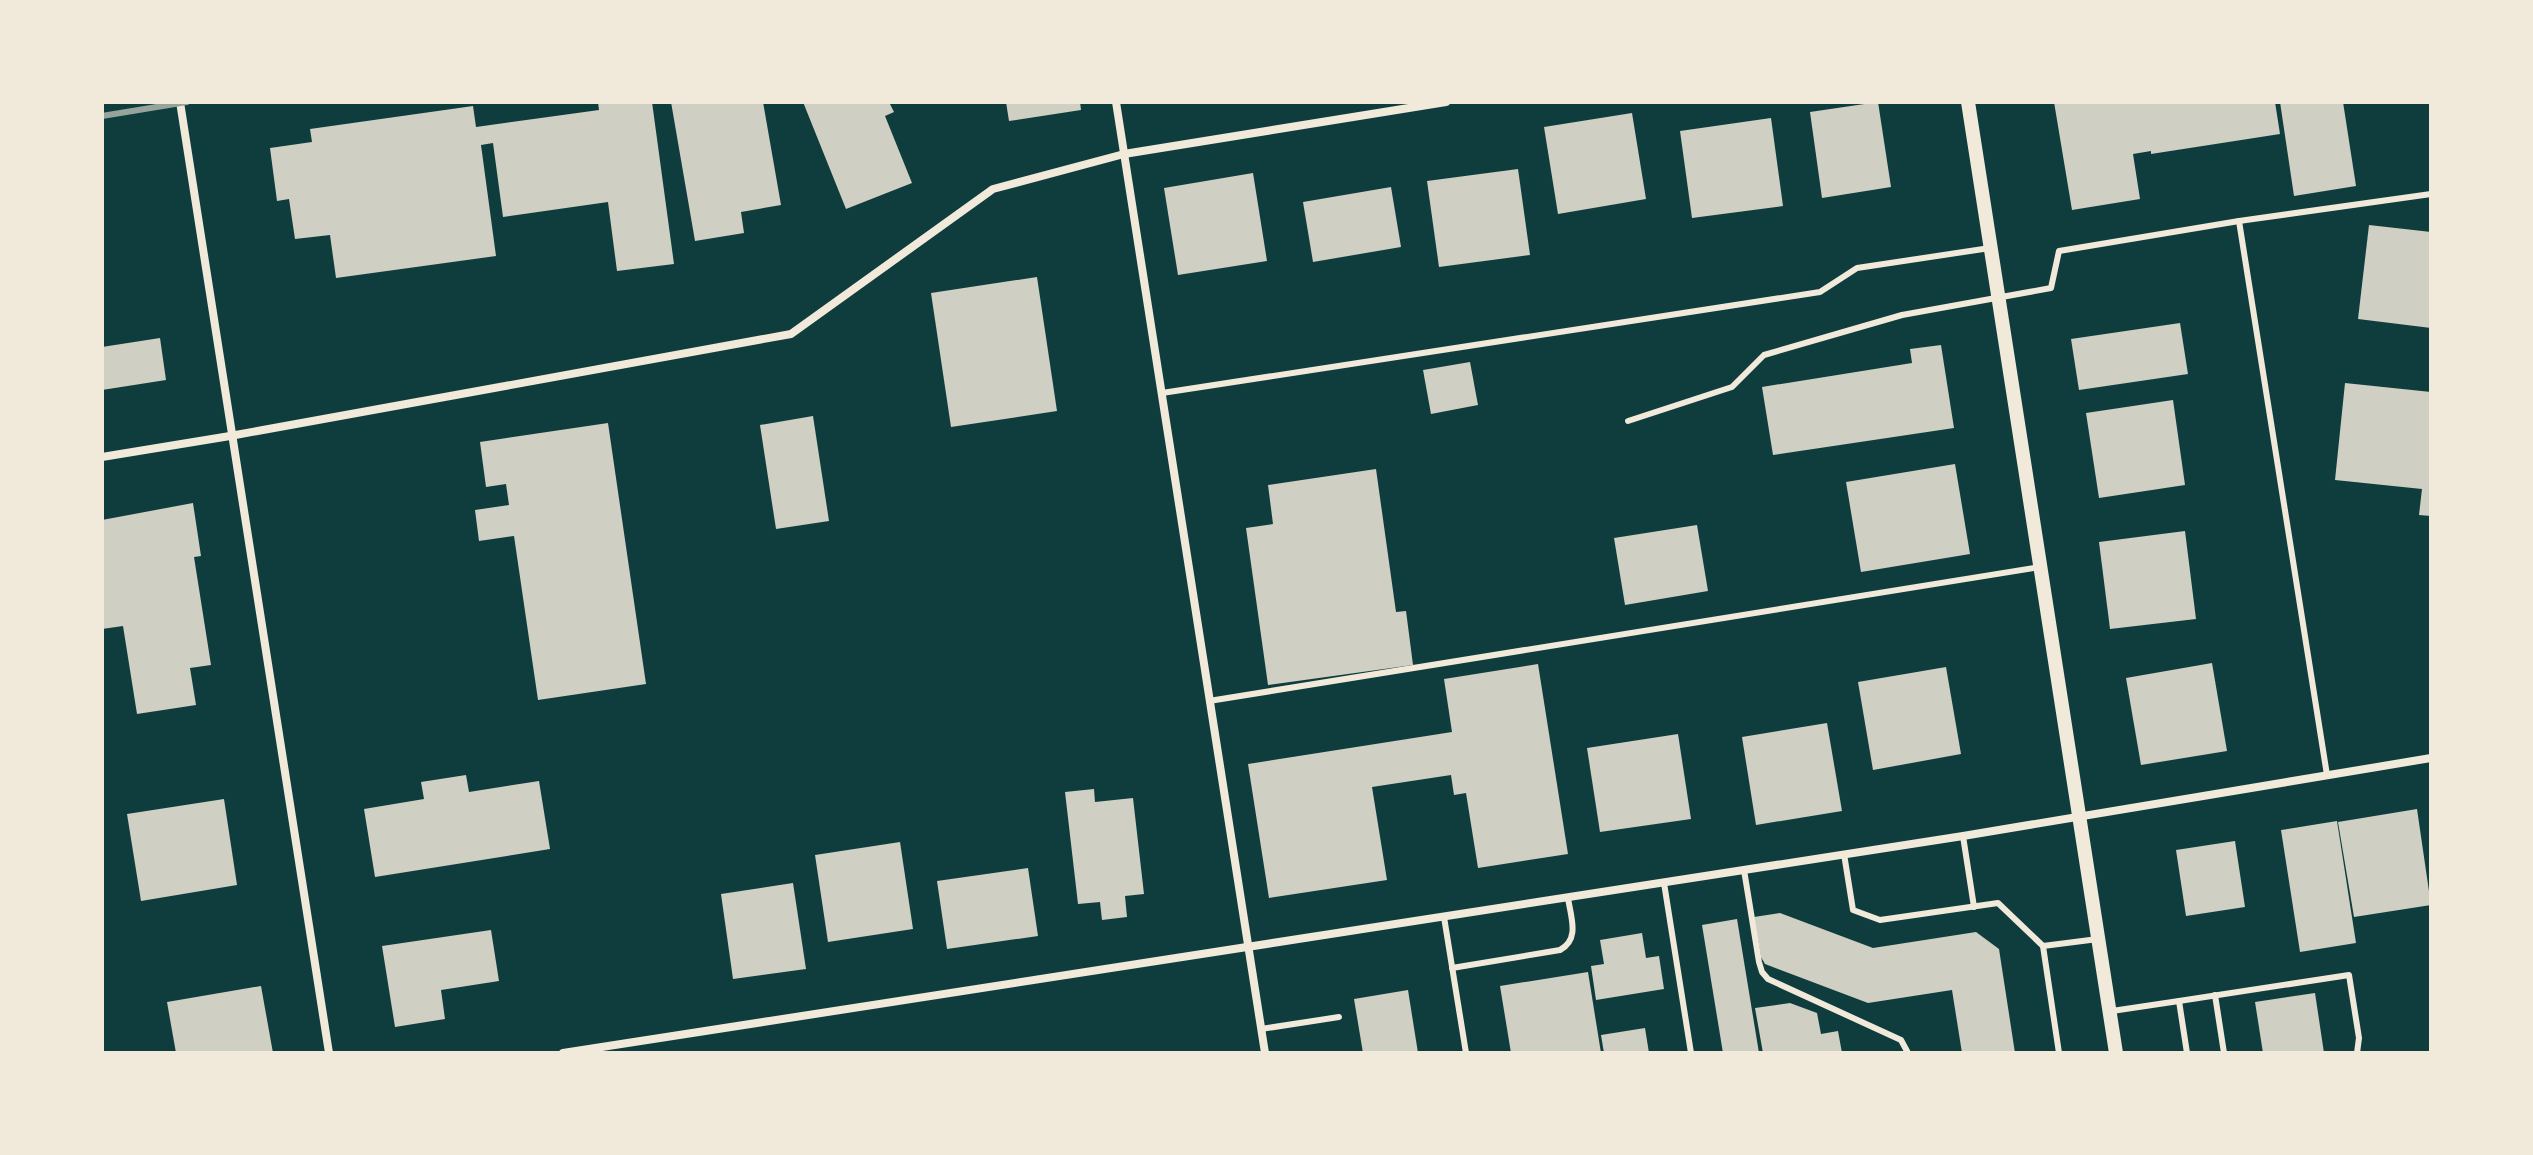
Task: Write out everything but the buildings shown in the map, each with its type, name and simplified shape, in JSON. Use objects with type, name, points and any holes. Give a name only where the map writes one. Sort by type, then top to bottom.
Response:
[{"type":"street","points":[[180,102],[329,1053]]},
{"type":"street","points":[[1116,102],[1265,1053]]},
{"type":"street","points":[[102,457],[791,334],[993,189],[1124,154],[1446,102]]},
{"type":"street","points":[[1968,102],[2116,1053]]},
{"type":"street","points":[[563,1053],[1963,836],[2431,758]]},
{"type":"lane","points":[[1628,421],[1732,387],[1764,355],[1902,315],[1999,300],[2051,288],[2059,251],[2431,194]]},
{"type":"lane","points":[[2239,221],[2327,775]]},
{"type":"lane","points":[[1162,393],[1820,292],[1857,268],[1991,248]]},
{"type":"lane","points":[[1209,701],[2040,567]]},
{"type":"lane","points":[[1963,836],[1974,907]]},
{"type":"lane","points":[[1844,854],[1853,910],[1880,920],[1998,903],[2043,946],[2059,1053]]},
{"type":"lane","points":[[1744,870],[1759,962],[1768,979],[1901,1040],[1908,1053]]},
{"type":"lane","points":[[1664,883],[1691,1053]]},
{"type":"lane","points":[[1452,968],[1560,950],[1567,946],[1572,941],[1573,931],[1568,898]]},
{"type":"lane","points":[[1444,917],[1466,1053]]},
{"type":"lane","points":[[2043,946],[2098,939]]},
{"type":"lane","points":[[2110,1012],[2349,975],[2359,1038],[2357,1053]]},
{"type":"lane","points":[[2215,995],[2224,1053]]},
{"type":"lane","points":[[2179,1001],[2187,1053]]},
{"type":"lane","points":[[1261,1029],[1339,1017]]},
{"type":"railway","points":[[102,116],[187,102]]}]
